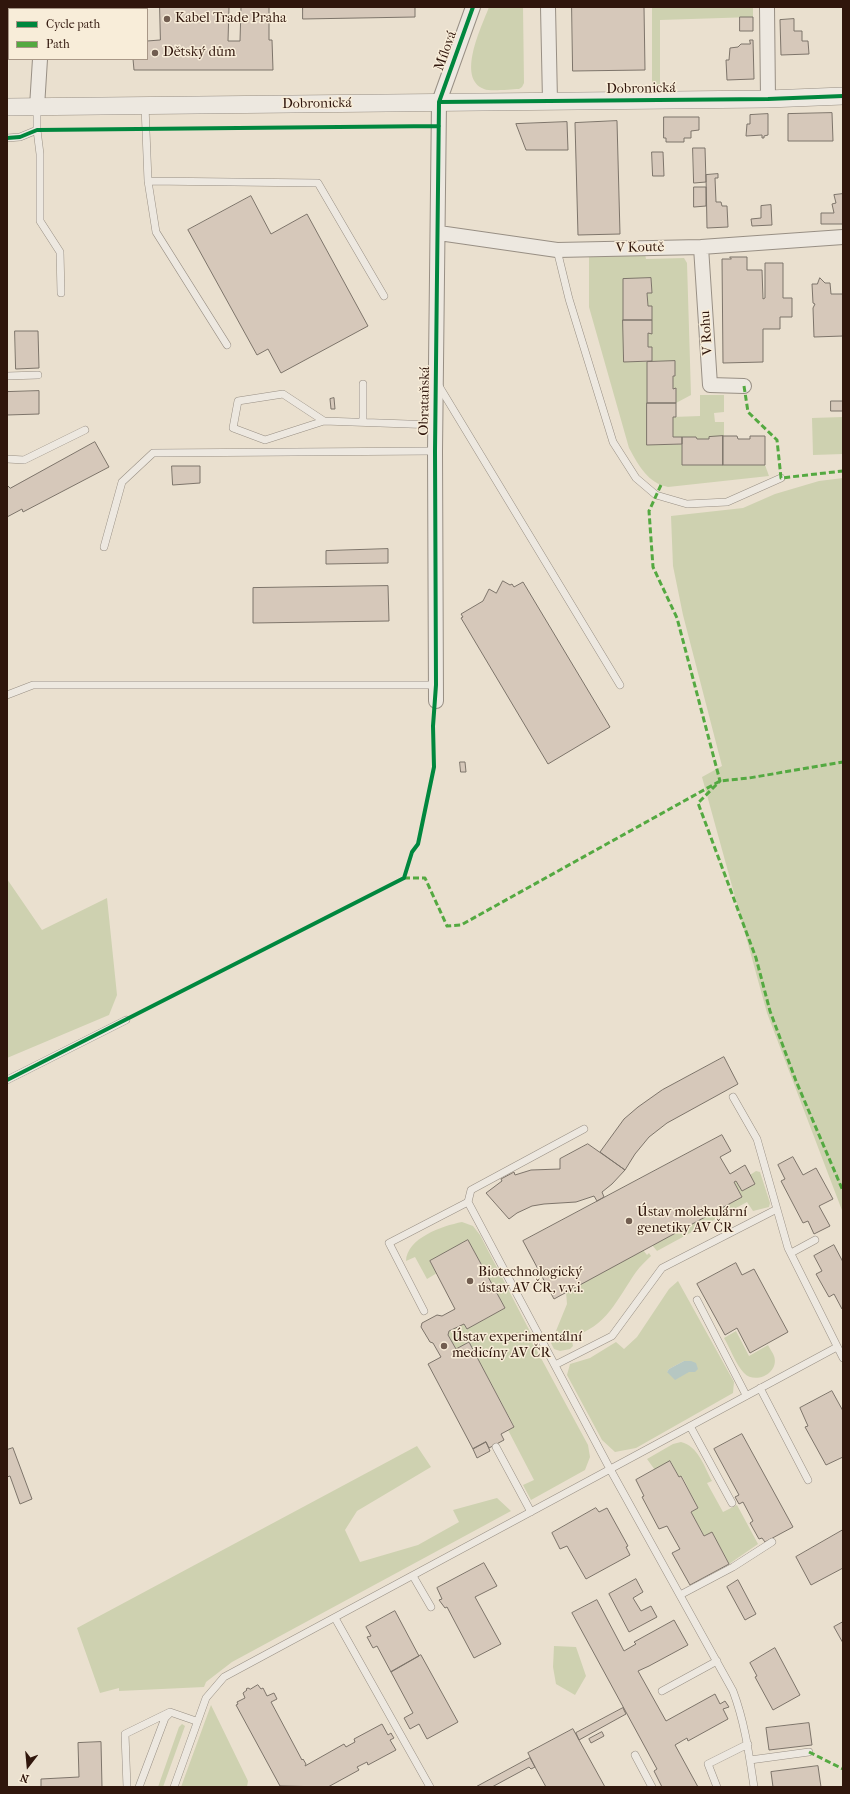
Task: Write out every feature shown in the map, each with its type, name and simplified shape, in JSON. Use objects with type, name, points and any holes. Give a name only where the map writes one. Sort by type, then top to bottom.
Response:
[{"type":"street","name":"Mílová","points":[[439,102],[473,7]]},
{"type":"street","points":[[548,7],[550,101]]},
{"type":"street","points":[[767,7],[768,99]]},
{"type":"street","points":[[37,107],[40,60]]},
{"type":"street","name":"Dobronická","points":[[7,107],[768,99],[843,96]]},
{"type":"street","name":"Obrataňská","points":[[436,701],[435,451],[439,234],[439,102]]},
{"type":"street","name":"V Koutě","points":[[439,234],[558,250],[701,247],[843,237]]},
{"type":"street","name":"V Rohu","points":[[701,247],[710,385],[744,386]]},
{"type":"lane","points":[[145,106],[148,181],[156,232],[227,345]]},
{"type":"lane","points":[[37,107],[36,130],[40,154],[40,221],[60,252],[62,293]]},
{"type":"lane","points":[[7,138],[20,137],[36,130]]},
{"type":"lane","points":[[148,181],[318,183],[384,296]]},
{"type":"lane","points":[[558,250],[569,299],[613,442],[636,478],[656,496],[687,504],[727,502],[781,478]]},
{"type":"lane","points":[[7,376],[38,375]]},
{"type":"lane","points":[[436,382],[620,685]]},
{"type":"lane","points":[[363,384],[363,422]]},
{"type":"lane","points":[[324,421],[283,394],[238,401],[233,428],[265,440],[324,421],[436,425]]},
{"type":"lane","points":[[7,459],[24,460],[85,430]]},
{"type":"lane","points":[[104,547],[122,482],[153,453],[435,451]]},
{"type":"lane","points":[[7,696],[33,685],[436,685]]},
{"type":"lane","points":[[7,1080],[126,1020]]},
{"type":"lane","points":[[733,1097],[757,1139],[776,1209],[791,1253],[843,1358]]},
{"type":"lane","points":[[584,1129],[471,1190],[468,1202],[610,1469],[734,1691],[743,1716],[754,1787]]},
{"type":"lane","points":[[424,1311],[389,1243],[468,1202]]},
{"type":"lane","points":[[555,1365],[612,1336],[662,1268],[776,1209]]},
{"type":"lane","points":[[791,1253],[815,1240]]},
{"type":"lane","points":[[697,1300],[746,1395]]},
{"type":"lane","points":[[174,1787],[196,1721],[206,1698],[224,1678],[837,1347]]},
{"type":"lane","points":[[760,1388],[808,1480]]},
{"type":"lane","points":[[690,1426],[732,1503]]},
{"type":"lane","points":[[496,1447],[531,1512]]},
{"type":"lane","points":[[680,1595],[734,1567],[772,1542]]},
{"type":"lane","points":[[413,1576],[431,1607]]},
{"type":"lane","points":[[335,1618],[430,1787]]},
{"type":"lane","points":[[662,1691],[717,1661]]},
{"type":"lane","points":[[127,1787],[125,1734],[170,1712],[196,1721]]},
{"type":"lane","points":[[139,1787],[165,1718],[170,1712]]},
{"type":"lane","points":[[717,1787],[708,1764],[748,1744]]},
{"type":"lane","points":[[750,1760],[809,1752]]},
{"type":"lane","points":[[635,1755],[652,1787]]},
{"type":"green space","points":[[489,7],[523,7],[524,83],[519,89],[487,90],[476,83],[472,74],[471,63],[473,51]]},
{"type":"green space","points":[[652,7],[753,7],[753,17],[660,20],[660,88],[649,88],[652,85]]},
{"type":"green space","points":[[645,254],[646,259],[684,258],[687,263],[691,395],[676,403],[675,389],[673,389],[675,362],[652,361],[652,347],[648,347],[648,333],[652,333],[652,306],[648,306],[647,293],[652,292],[651,278],[623,279],[624,361],[647,362],[648,445],[682,444],[682,465],[765,465],[769,476],[668,487],[655,482],[645,473],[629,448],[589,307],[589,255]]},
{"type":"green space","points":[[700,395],[724,395],[724,412],[714,413],[715,422],[724,422],[724,437],[697,439],[696,437],[673,437],[673,417],[700,416]]},
{"type":"green space","points":[[843,417],[843,454],[813,455],[812,418]]},
{"type":"green space","points":[[843,478],[843,1213],[767,1013],[702,777],[722,766],[683,615],[673,566],[671,516],[743,508],[775,494],[819,481]]},
{"type":"green space","points":[[7,879],[42,930],[107,898],[117,995],[109,1015],[7,1058]]},
{"type":"green space","points":[[756,1171],[760,1172],[770,1203],[769,1207],[753,1211],[747,1202],[657,1251],[652,1245],[742,1197],[734,1182],[736,1181],[742,1191],[755,1184],[750,1175]]},
{"type":"green space","points":[[462,1222],[473,1226],[480,1235],[537,1345],[535,1347],[588,1445],[590,1457],[585,1470],[531,1500],[523,1485],[534,1480],[508,1430],[514,1426],[469,1342],[456,1349],[448,1335],[449,1331],[464,1324],[467,1329],[505,1308],[468,1240],[430,1261],[437,1273],[427,1279],[415,1257],[406,1261],[412,1246],[427,1234]]},
{"type":"green space","points":[[643,1250],[647,1255],[649,1253],[651,1256],[638,1270],[610,1311],[594,1326],[571,1337],[573,1346],[570,1349],[560,1351],[554,1349],[551,1343],[567,1304],[566,1292]]},
{"type":"green space","points":[[678,1281],[734,1382],[733,1393],[636,1448],[615,1452],[602,1440],[567,1375],[570,1364],[590,1358],[616,1342],[624,1349],[637,1337],[669,1289]],"holes":[[[684,1361],[695,1372],[667,1372],[669,1369]]]},
{"type":"green space","points":[[736,1331],[749,1356],[768,1345],[774,1355],[775,1362],[770,1372],[754,1378],[741,1370],[724,1338]]},
{"type":"green space","points":[[681,1442],[687,1444],[700,1457],[712,1481],[707,1483],[723,1512],[737,1505],[758,1544],[729,1564],[712,1533],[704,1536],[691,1512],[698,1508],[682,1476],[679,1477],[671,1462],[655,1470],[647,1459],[673,1444]]},
{"type":"green space","points":[[417,1446],[431,1467],[357,1511],[345,1530],[360,1562],[418,1545],[459,1522],[453,1510],[497,1498],[511,1511],[232,1662],[206,1682],[204,1687],[119,1691],[119,1688],[100,1693],[77,1628]]},
{"type":"green space","points":[[554,1646],[576,1647],[586,1676],[575,1695],[556,1684],[553,1667]]},
{"type":"green space","points":[[211,1705],[248,1781],[247,1787],[181,1787]]},
{"type":"green space","points":[[182,1724],[185,1726],[163,1787],[158,1787],[179,1727]]},
{"type":"shaded area","points":[[684,1361],[696,1363],[698,1369],[695,1372],[689,1372],[675,1380],[667,1372],[669,1369]]},
{"type":"building","points":[[160,7],[229,7],[228,41],[240,41],[241,7],[269,7],[269,40],[272,40],[273,70],[134,70],[133,60],[148,60],[148,41],[160,40]]},
{"type":"building","points":[[303,7],[415,7],[415,17],[303,19]]},
{"type":"building","points":[[572,7],[644,7],[645,70],[573,71]]},
{"type":"building","points":[[740,17],[753,17],[753,31],[740,31]]},
{"type":"building","points":[[794,19],[794,31],[802,31],[802,41],[808,41],[809,54],[781,55],[780,20]]},
{"type":"building","points":[[750,40],[753,40],[754,79],[727,80],[726,60],[729,60],[730,48],[738,47],[741,44],[750,44]]},
{"type":"building","points":[[832,113],[833,141],[788,141],[788,114]]},
{"type":"building","points":[[768,114],[768,135],[764,136],[764,138],[762,138],[762,135],[746,136],[747,124],[750,124],[750,115]]},
{"type":"building","points":[[664,117],[699,117],[699,130],[691,131],[691,138],[684,138],[684,142],[666,142],[666,138],[664,138]]},
{"type":"building","points":[[617,121],[620,234],[578,235],[575,123]]},
{"type":"building","points":[[567,122],[568,150],[526,150],[516,124]]},
{"type":"building","points":[[693,148],[705,148],[706,182],[694,183]]},
{"type":"building","points":[[652,152],[663,152],[664,176],[653,176]]},
{"type":"building","points":[[718,174],[718,178],[715,178],[716,202],[721,202],[722,206],[727,206],[728,227],[707,228],[706,175]]},
{"type":"building","points":[[694,187],[706,187],[706,206],[694,207]]},
{"type":"building","points":[[843,194],[843,224],[821,224],[821,213],[834,213],[832,204],[836,203],[834,195]]},
{"type":"building","points":[[251,196],[271,234],[307,214],[368,326],[281,373],[268,349],[257,355],[188,230]]},
{"type":"building","points":[[771,205],[772,225],[752,226],[751,219],[761,218],[761,206]]},
{"type":"building","points":[[730,257],[747,257],[747,270],[762,270],[763,299],[765,298],[765,263],[783,263],[783,298],[792,298],[792,317],[780,317],[780,329],[763,329],[763,362],[723,363],[722,259],[731,259]]},
{"type":"building","points":[[651,278],[652,293],[647,293],[648,306],[652,306],[652,320],[623,320],[623,279]]},
{"type":"building","points":[[820,278],[825,283],[830,283],[831,294],[843,294],[843,336],[814,337],[813,308],[815,304],[813,303],[812,284],[817,284]]},
{"type":"building","points":[[623,320],[652,320],[652,334],[648,333],[648,347],[652,347],[652,361],[624,362]]},
{"type":"building","points":[[15,331],[38,331],[39,368],[16,369]]},
{"type":"building","points":[[675,361],[673,389],[676,388],[676,403],[647,403],[647,362]]},
{"type":"building","points":[[39,391],[39,414],[7,415],[7,392]]},
{"type":"building","points":[[334,398],[335,409],[331,409],[330,399]]},
{"type":"building","points":[[831,401],[843,401],[843,411],[831,411]]},
{"type":"building","points":[[647,403],[676,403],[676,417],[673,417],[673,437],[682,437],[682,444],[647,445]]},
{"type":"building","points":[[723,436],[737,436],[738,439],[750,439],[750,436],[765,436],[765,465],[723,465]]},
{"type":"building","points":[[723,436],[723,465],[682,465],[682,437],[709,439],[709,437]]},
{"type":"building","points":[[95,442],[109,467],[23,512],[22,509],[7,517],[7,485],[10,488]]},
{"type":"building","points":[[172,466],[200,466],[200,483],[173,485]]},
{"type":"building","points":[[388,549],[388,563],[326,564],[326,551]]},
{"type":"building","points":[[503,581],[510,585],[512,584],[514,587],[523,582],[610,727],[548,764],[461,618],[463,617],[461,614],[483,601],[489,589],[496,593]]},
{"type":"building","points":[[388,586],[389,621],[253,623],[253,588]]},
{"type":"building","points":[[460,762],[465,762],[466,772],[461,772]]},
{"type":"building","points":[[724,1057],[738,1084],[667,1123],[649,1137],[635,1154],[625,1170],[600,1152],[624,1119],[638,1107],[662,1090]]},
{"type":"building","name":"Ústav molekulární genetiky AV ČR","points":[[722,1135],[731,1151],[720,1157],[730,1174],[745,1165],[755,1184],[742,1191],[736,1181],[734,1182],[742,1197],[554,1299],[523,1241]]},
{"type":"building","points":[[588,1144],[625,1170],[602,1192],[604,1197],[597,1201],[594,1196],[576,1202],[532,1206],[517,1213],[509,1219],[486,1193],[502,1181],[501,1179],[514,1172],[515,1175],[531,1170],[560,1169],[560,1159]]},
{"type":"building","points":[[793,1157],[803,1175],[816,1168],[833,1199],[819,1206],[830,1226],[814,1234],[808,1221],[803,1223],[781,1181],[785,1179],[778,1165]]},
{"type":"building","name":"Ústav experimentální medicíny AV ČR","points":[[468,1240],[505,1308],[467,1329],[464,1324],[449,1331],[448,1335],[456,1349],[469,1342],[514,1427],[501,1434],[504,1440],[489,1448],[486,1442],[473,1449],[428,1364],[441,1357],[421,1327],[422,1323],[437,1315],[442,1316],[455,1309],[430,1261]]},
{"type":"building","points":[[834,1245],[843,1262],[842,1309],[834,1294],[829,1297],[816,1274],[822,1271],[814,1256]]},
{"type":"building","points":[[736,1263],[742,1275],[754,1269],[788,1332],[750,1353],[737,1328],[725,1335],[697,1284]]},
{"type":"building","points":[[832,1391],[843,1411],[843,1457],[826,1465],[805,1427],[808,1426],[800,1408]]},
{"type":"building","points":[[742,1434],[793,1527],[765,1542],[762,1538],[759,1539],[750,1523],[753,1521],[743,1502],[739,1504],[735,1497],[739,1495],[714,1449]]},
{"type":"building","points":[[486,1442],[490,1451],[477,1458],[473,1449]]},
{"type":"building","points":[[13,1448],[32,1499],[20,1504],[10,1476],[7,1477],[7,1450]]},
{"type":"building","points":[[670,1461],[679,1477],[681,1476],[698,1508],[691,1512],[704,1536],[712,1532],[729,1564],[690,1585],[672,1553],[680,1549],[667,1526],[659,1529],[642,1497],[644,1496],[636,1480]]},
{"type":"building","points":[[596,1508],[599,1512],[607,1508],[628,1546],[626,1547],[630,1555],[586,1579],[567,1546],[560,1549],[552,1533]]},
{"type":"building","points":[[843,1530],[843,1568],[811,1585],[796,1557]]},
{"type":"building","points":[[484,1563],[497,1586],[475,1597],[501,1644],[474,1658],[447,1607],[445,1608],[439,1600],[442,1599],[437,1588]]},
{"type":"building","points":[[636,1579],[643,1592],[633,1598],[641,1611],[651,1606],[657,1617],[629,1632],[609,1594]]},
{"type":"building","points":[[738,1580],[756,1614],[745,1620],[727,1587]]},
{"type":"building","points":[[597,1600],[624,1651],[636,1644],[634,1642],[674,1620],[688,1645],[638,1671],[666,1721],[715,1694],[720,1704],[725,1701],[729,1707],[723,1709],[728,1719],[688,1741],[687,1738],[675,1745],[698,1787],[662,1787],[654,1771],[657,1769],[572,1613]]},
{"type":"building","points":[[395,1611],[419,1656],[391,1672],[377,1646],[373,1648],[367,1637],[371,1636],[366,1627]]},
{"type":"building","points":[[843,1622],[843,1643],[834,1627]]},
{"type":"building","points":[[775,1648],[800,1695],[773,1710],[755,1677],[757,1676],[750,1663]]},
{"type":"building","points":[[421,1655],[458,1722],[427,1739],[419,1724],[410,1729],[404,1718],[413,1713],[391,1672]]},
{"type":"building","points":[[258,1685],[261,1689],[263,1688],[267,1696],[274,1693],[277,1699],[271,1702],[302,1760],[303,1759],[306,1764],[305,1766],[344,1744],[346,1747],[355,1742],[354,1739],[382,1724],[388,1735],[391,1733],[394,1738],[390,1740],[396,1750],[368,1765],[367,1762],[357,1767],[359,1770],[328,1787],[280,1786],[236,1705],[238,1704],[237,1702],[245,1698],[243,1693],[247,1690],[246,1689],[250,1689]]},
{"type":"building","points":[[623,1708],[626,1714],[579,1740],[576,1733]]},
{"type":"building","points":[[809,1723],[812,1745],[769,1750],[766,1728]]},
{"type":"building","points":[[573,1729],[605,1787],[546,1787],[528,1753]]},
{"type":"building","points":[[602,1732],[604,1736],[591,1743],[589,1739]]},
{"type":"building","points":[[101,1742],[102,1787],[41,1787],[41,1779],[79,1777],[78,1743]]},
{"type":"building","points":[[530,1758],[535,1767],[531,1769],[529,1767],[492,1787],[476,1787]]},
{"type":"building","points":[[818,1766],[821,1787],[773,1787],[771,1772]]},
{"type":"marked path","points":[[744,386],[748,412],[777,440],[781,478],[843,471]]},
{"type":"marked path","points":[[661,485],[649,511],[653,567],[677,618],[720,781],[698,803],[756,958],[770,1011],[796,1081],[843,1191]]},
{"type":"marked path","points":[[404,878],[425,878],[447,926],[461,925],[720,781],[749,778],[843,762]]},
{"type":"marked path","points":[[809,1752],[843,1769]]},
{"type":"cycle path","points":[[7,1080],[404,878],[412,852],[418,844],[434,767],[433,726],[436,685],[435,451],[439,102],[473,7]]},
{"type":"cycle path","points":[[439,102],[768,99],[843,96]]},
{"type":"cycle path","points":[[7,138],[20,137],[37,130],[439,126]]},
{"type":"place","name":"Kabel Trade Praha","points":[[167,19]]},
{"type":"place","name":"Dětský dům","points":[[155,53]]},
{"type":"place","name":"Ústav molekulární genetiky AV ČR","points":[[629,1221]]},
{"type":"place","name":"Biotechnologický ústav AV ČR, v.v.i.","points":[[470,1281]]},
{"type":"place","name":"Ústav experimentální medicíny AV ČR","points":[[444,1346]]}]
